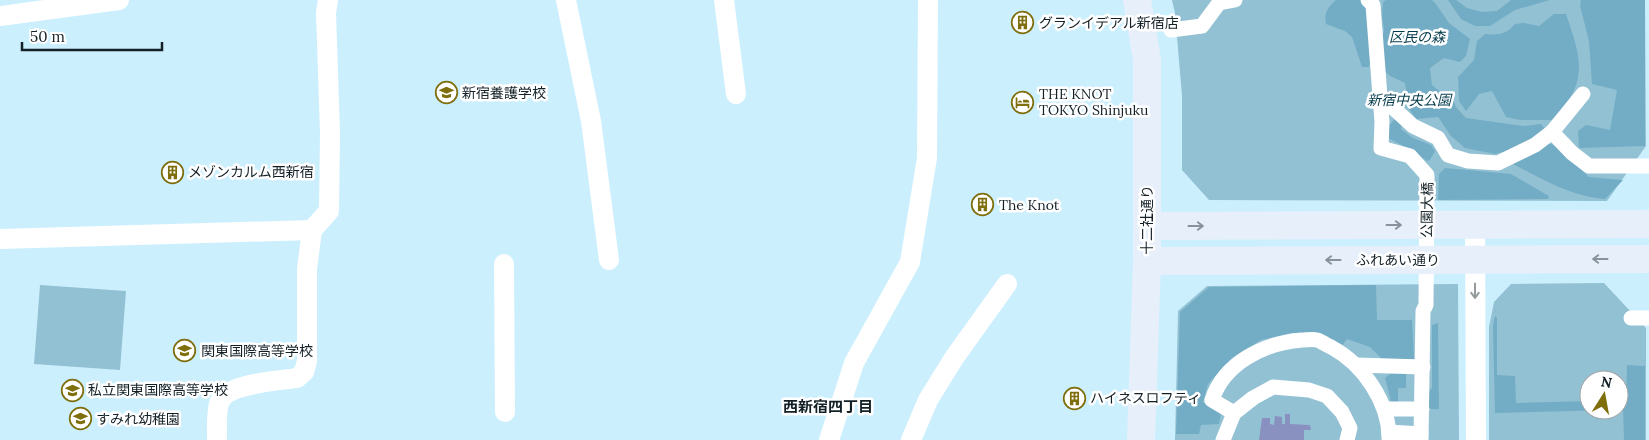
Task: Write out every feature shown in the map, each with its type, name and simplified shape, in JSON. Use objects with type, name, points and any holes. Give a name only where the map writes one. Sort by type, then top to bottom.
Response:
[{"type":"main road","name":"十二社通り","points":[[1138,0],[1147,60],[1147,261],[1141,440]]},
{"type":"main road","points":[[1147,226],[1649,224]]},
{"type":"main road","name":"ふれあい通り","points":[[1147,261],[1649,259]]},
{"type":"street","points":[[0,16],[55,7],[119,0]]},
{"type":"street","points":[[217,440],[218,403],[224,394],[236,388],[297,378],[304,372],[307,361],[307,269],[312,230],[329,211],[330,133],[326,12],[328,0]]},
{"type":"street","points":[[566,0],[591,121],[609,260]]},
{"type":"street","points":[[724,0],[736,94]]},
{"type":"street","points":[[829,440],[854,363],[910,262],[927,158],[928,0]]},
{"type":"street","points":[[1171,30],[1202,26],[1219,2],[1234,0]]},
{"type":"street","points":[[1368,0],[1373,5],[1379,95],[1414,126],[1438,138],[1448,155],[1468,162],[1498,163],[1535,145],[1552,132],[1583,94]]},
{"type":"street","name":"公園大橋","points":[[1379,95],[1382,122],[1381,148],[1410,156],[1427,174],[1426,305],[1423,311],[1421,437]]},
{"type":"street","points":[[1552,132],[1572,153],[1589,166],[1649,166]]},
{"type":"street","points":[[1475,225],[1476,440]]},
{"type":"street","points":[[0,239],[312,230]]},
{"type":"street","points":[[504,264],[505,412]]},
{"type":"street","points":[[911,440],[928,400],[954,358],[1007,284]]},
{"type":"street","points":[[1631,318],[1649,318]]},
{"type":"street","points":[[1234,413],[1212,400],[1215,389],[1238,363],[1264,348],[1286,341],[1316,340],[1339,351],[1356,365],[1372,386],[1384,409],[1389,436],[1421,437]]},
{"type":"street","points":[[1356,365],[1423,368]]},
{"type":"street","points":[[1223,440],[1234,413],[1253,398],[1273,387],[1309,390],[1327,396],[1342,412],[1350,428],[1347,440]]},
{"type":"street","points":[[1384,409],[1422,410]]},
{"type":"green space","name":"新宿中央公園","points":[[1172,0],[1645,0],[1646,146],[1607,201],[1209,200],[1182,170],[1182,96],[1175,13]]},
{"type":"green space","points":[[1336,0],[1365,0],[1372,53],[1369,67],[1362,67],[1352,37],[1345,31],[1326,24],[1325,17],[1327,11]]},
{"type":"green space","name":"区民の森","points":[[1386,0],[1432,0],[1449,23],[1470,39],[1466,56],[1460,62],[1444,58],[1430,68],[1432,85],[1442,93],[1451,93],[1456,107],[1466,118],[1523,126],[1541,124],[1544,128],[1538,137],[1523,147],[1495,154],[1465,148],[1451,136],[1438,117],[1416,119],[1409,109],[1405,83],[1390,76],[1385,71],[1380,48],[1384,30],[1383,2]]},
{"type":"green space","points":[[1448,0],[1456,0],[1467,8],[1482,12],[1497,11],[1511,0],[1550,0],[1515,10],[1490,26],[1475,26],[1461,19]]},
{"type":"green space","points":[[1581,0],[1645,0],[1645,146],[1579,148],[1578,131],[1586,125],[1610,130],[1617,90],[1592,84],[1589,41],[1580,6]]},
{"type":"green space","points":[[1554,14],[1566,14],[1576,45],[1579,70],[1572,94],[1552,120],[1520,120],[1506,117],[1492,91],[1479,94],[1466,111],[1459,101],[1458,77],[1474,60],[1477,41],[1485,34],[1505,32],[1515,24],[1524,23],[1539,26]]},
{"type":"green space","points":[[1397,117],[1402,120],[1401,129],[1413,138],[1431,145],[1435,151],[1430,160],[1427,161],[1413,151],[1388,138],[1389,125]]},
{"type":"green space","points":[[1548,143],[1556,146],[1589,177],[1623,180],[1605,199],[1568,191],[1511,163]]},
{"type":"green space","points":[[1445,168],[1511,174],[1549,196],[1548,199],[1438,200],[1439,174]]},
{"type":"green space","points":[[1604,283],[1646,328],[1646,440],[1489,440],[1489,327],[1494,302],[1511,284]]},
{"type":"green space","points":[[1458,284],[1459,440],[1175,440],[1178,311],[1207,286]]},
{"type":"green space","points":[[40,285],[126,291],[120,370],[34,364]]},
{"type":"green space","points":[[1376,285],[1377,320],[1412,320],[1414,359],[1382,359],[1370,347],[1347,339],[1342,346],[1319,333],[1291,333],[1261,340],[1232,358],[1208,384],[1203,402],[1221,413],[1219,424],[1201,425],[1199,434],[1176,434],[1180,312],[1209,287]]},
{"type":"green space","points":[[1495,316],[1497,318],[1497,375],[1515,376],[1516,403],[1579,401],[1579,411],[1495,413],[1493,326]]},
{"type":"green space","points":[[1438,323],[1439,409],[1426,409],[1429,391],[1432,388],[1432,325]]},
{"type":"green space","points":[[1627,365],[1645,366],[1645,440],[1624,440],[1623,420],[1629,420],[1629,370],[1627,370]]},
{"type":"green space","points":[[1391,373],[1406,373],[1406,388],[1398,388],[1398,405],[1392,405],[1385,378]]},
{"type":"shaded area","points":[[1285,414],[1290,414],[1290,424],[1310,425],[1311,430],[1304,430],[1304,440],[1259,440],[1262,418],[1270,418],[1270,424],[1274,425],[1275,416],[1282,417],[1282,424],[1285,424]]},
{"type":"place","name":"グランイデアル新宿店","points":[[1023,23]]},
{"type":"place","name":"新宿養護学校","points":[[446,93]]},
{"type":"place","name":"THE KNOT TOKYO Shinjuku","points":[[1023,102]]},
{"type":"place","name":"メゾンカルム西新宿","points":[[172,172]]},
{"type":"place","name":"The Knot","points":[[983,205]]},
{"type":"place","name":"関東国際高等学校","points":[[185,351]]},
{"type":"place","name":"私立関東国際高等学校","points":[[72,390]]},
{"type":"place","name":"ハイネスロフティ","points":[[1074,398]]},
{"type":"place","name":"すみれ幼稚園","points":[[80,419]]},
{"type":"district","name":"西新宿四丁目","points":[[828,406]]}]
